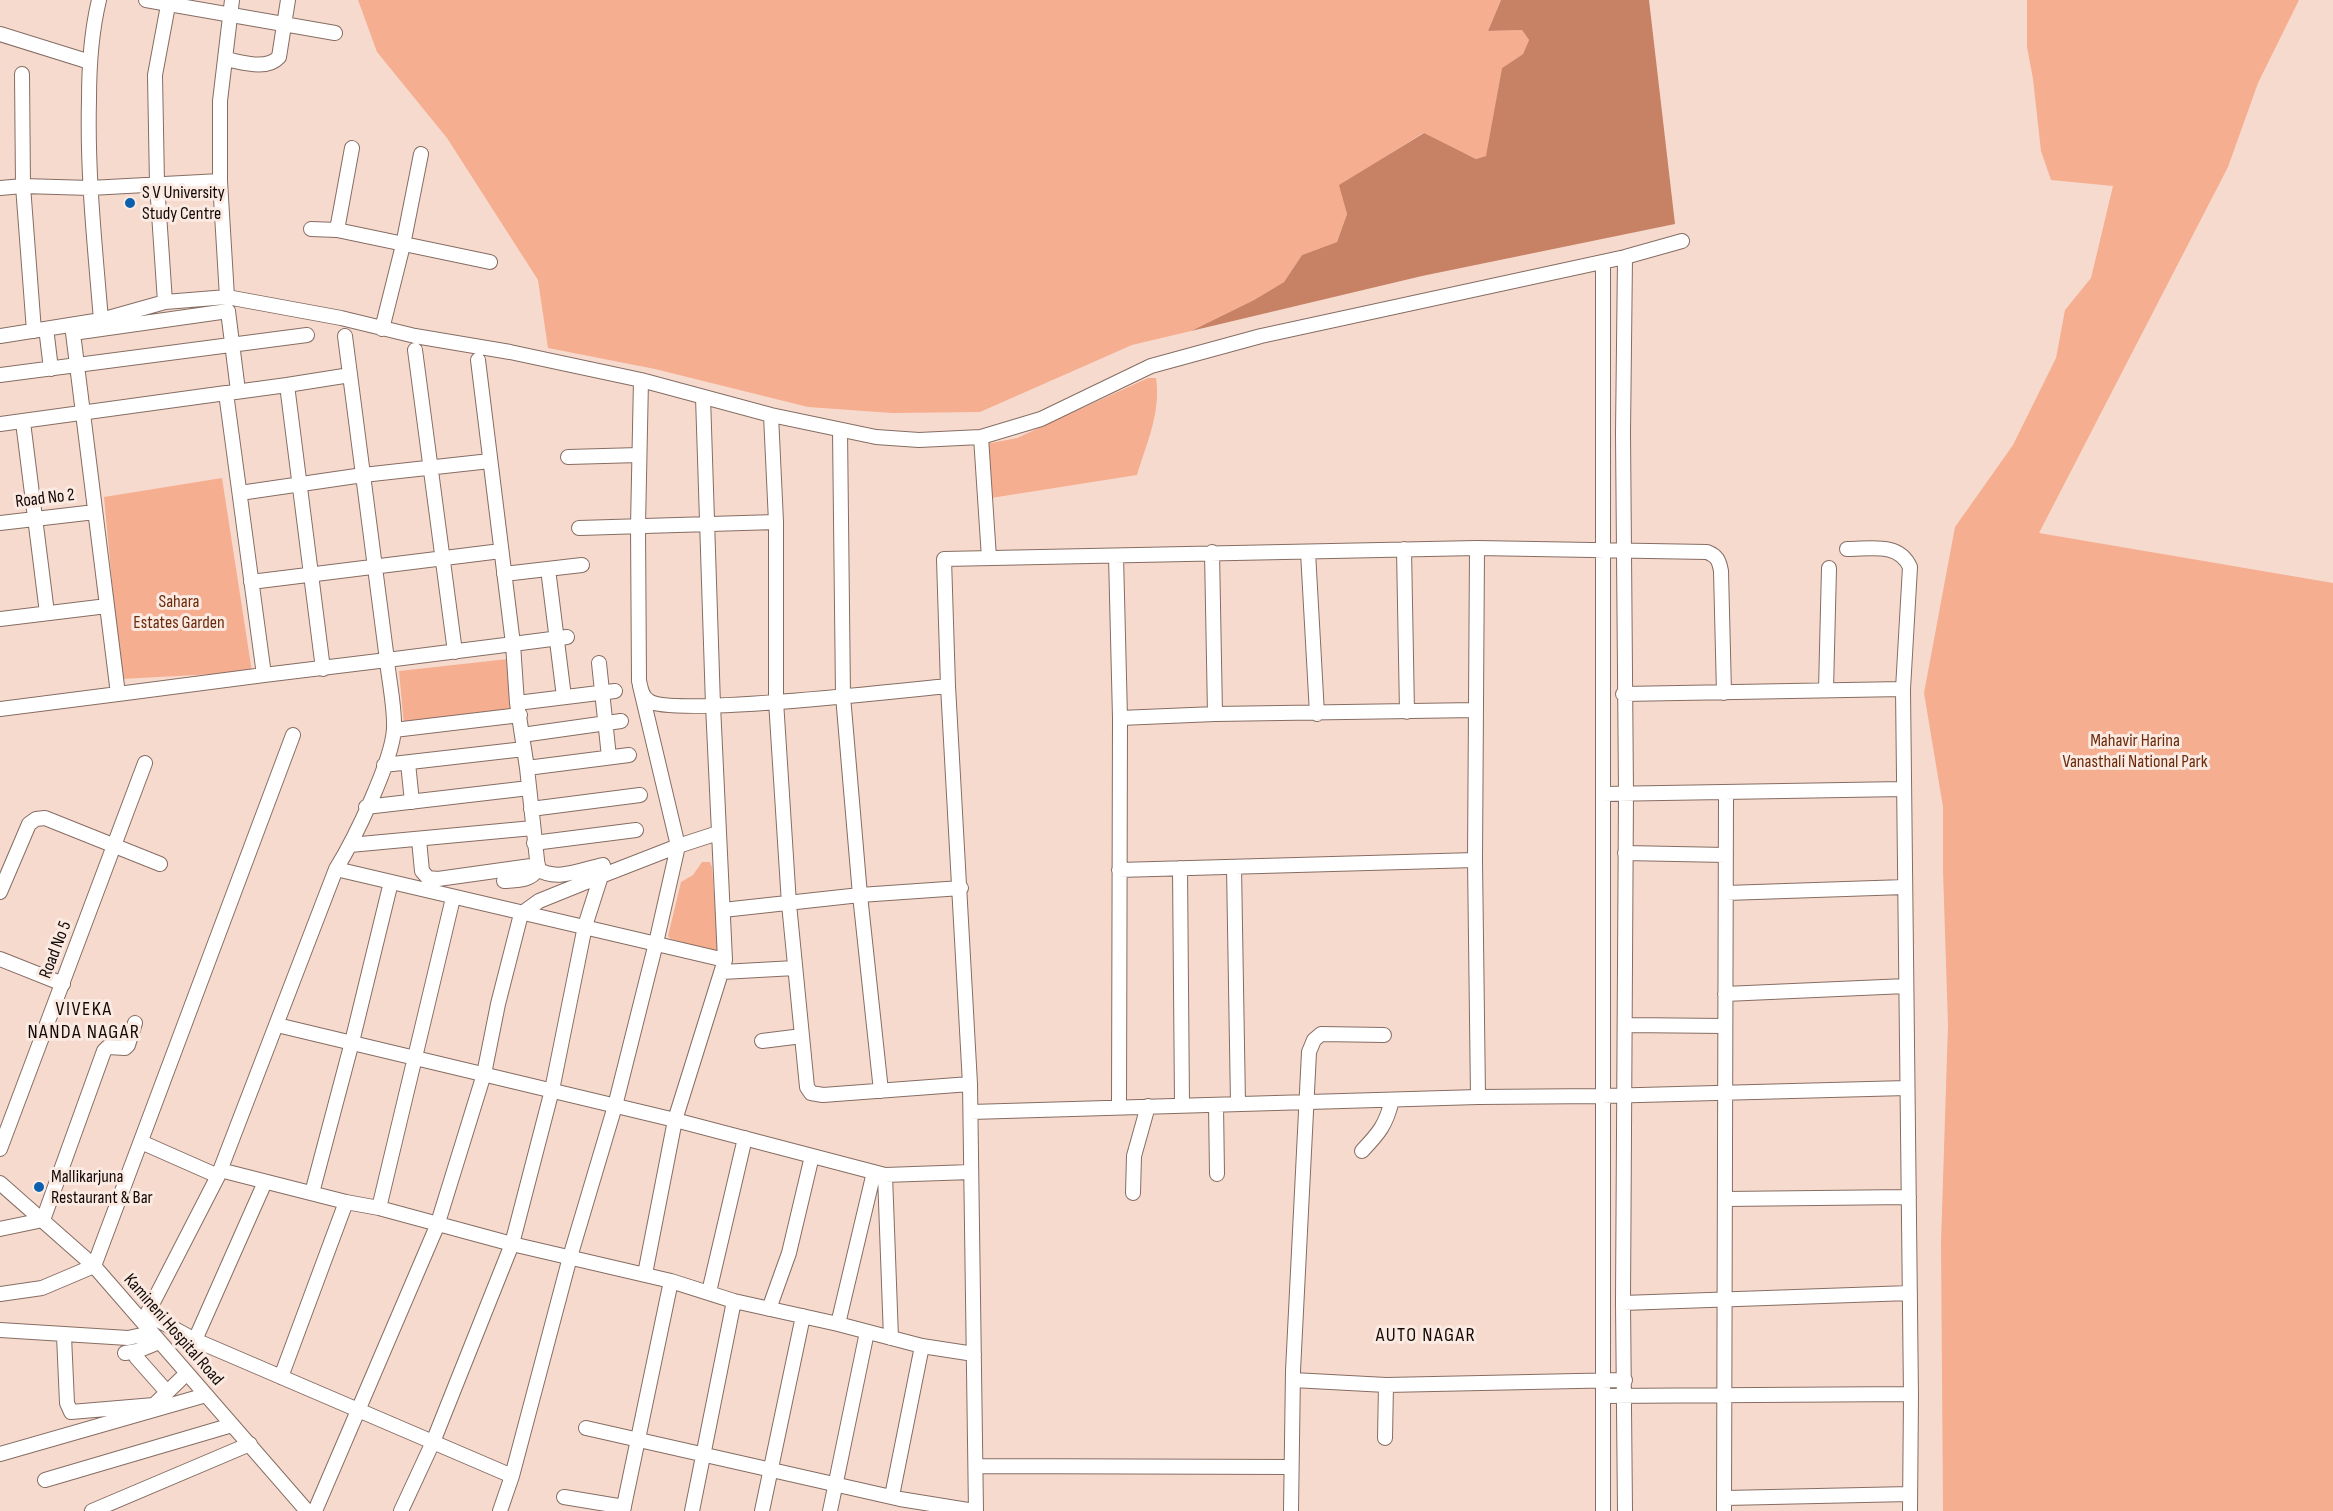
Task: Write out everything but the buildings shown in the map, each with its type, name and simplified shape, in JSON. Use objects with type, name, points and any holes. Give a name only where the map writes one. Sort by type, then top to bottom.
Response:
[{"type":"street","points":[[99,0],[93,23],[90,62],[88,152],[101,321]]},
{"type":"street","points":[[146,0],[169,2],[335,33]]},
{"type":"street","points":[[227,297],[220,181],[220,101],[232,0]]},
{"type":"street","points":[[225,59],[265,65],[273,63],[279,57],[288,0]]},
{"type":"street","points":[[165,302],[157,184],[154,75],[169,2]]},
{"type":"street","points":[[0,34],[90,62]]},
{"type":"street","points":[[22,74],[24,186],[40,333],[51,369]]},
{"type":"street","points":[[337,230],[352,148]]},
{"type":"street","points":[[382,329],[404,245],[421,154]]},
{"type":"street","points":[[0,188],[24,186],[90,188],[220,181]]},
{"type":"street","points":[[311,229],[337,230],[490,262]]},
{"type":"street","points":[[0,336],[40,333],[101,321],[165,302],[227,297],[341,318],[382,329],[641,380],[771,415],[876,437],[919,440],[981,437],[1041,419],[1151,366],[1261,336],[1603,262],[1682,241]]},
{"type":"street","points":[[1625,257],[1623,694],[1626,793],[1623,1303],[1625,1511]]},
{"type":"street","points":[[1603,262],[1605,550],[1602,1096],[1603,1511]]},
{"type":"street","points":[[118,694],[73,333],[228,311],[240,493],[264,675]]},
{"type":"street","points":[[0,375],[307,336]]},
{"type":"street","points":[[345,336],[394,730],[384,765],[350,845],[336,870],[219,1173],[143,1317],[512,1476]]},
{"type":"street","points":[[415,350],[455,652]]},
{"type":"street","points":[[478,360],[538,867],[545,874],[556,875],[602,871]]},
{"type":"street","points":[[0,424],[350,375]]},
{"type":"street","points":[[641,380],[638,526],[642,695],[649,701],[659,704],[712,705],[948,686]]},
{"type":"street","points":[[287,385],[323,669]]},
{"type":"street","points":[[645,1274],[675,1120],[724,966],[712,705],[703,397]]},
{"type":"street","points":[[771,415],[776,522],[776,701],[789,904],[807,1087],[811,1093],[823,1095],[970,1084]]},
{"type":"street","points":[[23,422],[47,613]]},
{"type":"street","points":[[840,430],[843,696],[860,895],[881,1091]]},
{"type":"street","points":[[981,437],[989,558]]},
{"type":"street","points":[[568,457],[639,455]]},
{"type":"street","points":[[240,493],[300,483],[490,461]]},
{"type":"street","name":"Road No 2","points":[[0,523],[95,512]]},
{"type":"street","points":[[579,528],[776,522]]},
{"type":"street","points":[[586,1428],[835,1483],[897,1502],[975,1511],[971,1112],[961,888],[948,686],[944,559],[1477,548],[1707,552],[1715,555],[1719,562],[1724,693]]},
{"type":"street","points":[[1477,548],[1475,860],[1478,1097]]},
{"type":"street","points":[[1404,549],[1407,712]]},
{"type":"street","points":[[1847,549],[1895,550],[1905,556],[1910,567],[1903,689],[1911,1394],[1910,1511]]},
{"type":"street","points":[[251,582],[501,551]]},
{"type":"street","points":[[1212,552],[1215,714]]},
{"type":"street","points":[[1308,552],[1317,714]]},
{"type":"street","points":[[1116,556],[1120,718],[1119,1107]]},
{"type":"street","points":[[504,574],[582,565]]},
{"type":"street","points":[[1826,690],[1829,568]]},
{"type":"street","points":[[548,569],[562,638],[564,698]]},
{"type":"street","points":[[0,619],[107,606]]},
{"type":"street","points":[[0,709],[562,638]]},
{"type":"street","points":[[599,663],[609,692],[605,723],[609,757]]},
{"type":"street","points":[[500,1511],[512,1476],[570,1257],[615,1106],[678,846],[640,686]]},
{"type":"street","points":[[1623,694],[1903,689]]},
{"type":"street","points":[[394,730],[518,709],[564,698],[609,692]]},
{"type":"street","points":[[1120,718],[1215,714],[1476,710]]},
{"type":"street","points":[[522,735],[621,721]]},
{"type":"street","points":[[0,1294],[42,1287],[94,1266],[293,735]]},
{"type":"street","points":[[384,765],[524,749]]},
{"type":"street","points":[[527,768],[629,755]]},
{"type":"street","name":"Road No 5","points":[[0,1149],[146,763]]},
{"type":"street","points":[[408,763],[412,802]]},
{"type":"street","points":[[366,807],[529,788]]},
{"type":"street","points":[[1603,794],[1904,789]]},
{"type":"street","points":[[1726,793],[1724,1505],[1910,1494]]},
{"type":"street","points":[[531,809],[640,795]]},
{"type":"street","points":[[0,892],[29,824],[36,819],[45,818],[160,864]]},
{"type":"street","points":[[350,845],[533,828]]},
{"type":"street","points":[[534,843],[636,830]]},
{"type":"street","points":[[315,1511],[437,1226],[484,1074],[498,1004],[521,914],[539,900],[602,871],[718,833]]},
{"type":"street","points":[[419,840],[422,871],[428,878],[438,879],[538,867]]},
{"type":"street","points":[[1625,853],[1726,855]]},
{"type":"street","points":[[1119,870],[1475,860]]},
{"type":"street","points":[[504,881],[525,879],[534,875],[538,867]]},
{"type":"street","points":[[1234,867],[1238,1104]]},
{"type":"street","points":[[1180,868],[1182,1105]]},
{"type":"street","points":[[336,870],[521,914],[585,926],[656,944],[724,966],[795,968]]},
{"type":"street","points":[[401,1511],[433,1442],[512,1244],[552,1090],[585,926],[602,871]]},
{"type":"street","points":[[312,1193],[391,882]]},
{"type":"street","points":[[1726,893],[1905,887]]},
{"type":"street","points":[[723,910],[860,895],[961,888]]},
{"type":"street","points":[[379,1208],[453,898]]},
{"type":"street","points":[[0,959],[63,984]]},
{"type":"street","points":[[1725,994],[1906,986]]},
{"type":"street","points":[[0,1229],[43,1220],[104,1051],[108,1047],[125,1048],[135,1023]]},
{"type":"street","points":[[277,1025],[675,1120],[880,1173],[971,1172]]},
{"type":"street","points":[[1626,1025],[1725,1026]]},
{"type":"street","points":[[1291,1511],[1293,1380],[1309,1052],[1314,1040],[1321,1034],[1384,1035]]},
{"type":"street","points":[[762,1041],[802,1036]]},
{"type":"street","points":[[971,1112],[1478,1097],[1725,1094],[1907,1088]]},
{"type":"street","points":[[1362,1150],[1381,1131],[1387,1120],[1392,1100]]},
{"type":"street","points":[[1216,1105],[1217,1174]]},
{"type":"street","points":[[1133,1193],[1134,1156],[1148,1106]]},
{"type":"street","points":[[709,1292],[745,1138]]},
{"type":"street","points":[[141,1142],[219,1173],[379,1208],[437,1226],[645,1274],[734,1301],[838,1324],[922,1346],[974,1354]]},
{"type":"street","points":[[769,1309],[789,1253],[812,1156]]},
{"type":"street","points":[[838,1324],[880,1173]]},
{"type":"street","points":[[880,1173],[891,1338]]},
{"type":"street","points":[[195,1340],[265,1182]]},
{"type":"street","name":"Kamineni Hospital Road","points":[[0,1183],[94,1266],[143,1317],[155,1337],[307,1511]]},
{"type":"street","points":[[1725,1199],[1909,1197]]},
{"type":"street","points":[[281,1377],[346,1202]]},
{"type":"street","points":[[564,1497],[623,1509],[671,1281]]},
{"type":"street","points":[[1623,1303],[1910,1293]]},
{"type":"street","points":[[692,1511],[734,1301]]},
{"type":"street","points":[[762,1511],[803,1316]]},
{"type":"street","points":[[0,1330],[64,1336],[155,1337]]},
{"type":"street","points":[[830,1511],[867,1332]]},
{"type":"street","points":[[64,1336],[67,1403],[71,1412],[153,1405],[187,1373]]},
{"type":"street","points":[[155,1337],[131,1355],[167,1392]]},
{"type":"street","points":[[897,1502],[922,1346]]},
{"type":"street","points":[[1293,1380],[1386,1385],[1624,1380]]},
{"type":"street","points":[[1385,1438],[1386,1385]]},
{"type":"street","points":[[1603,1396],[1911,1394]]},
{"type":"street","points":[[0,1454],[206,1395]]},
{"type":"street","points":[[45,1480],[232,1425]]},
{"type":"street","points":[[92,1511],[250,1444]]},
{"type":"street","points":[[976,1466],[1291,1467]]},
{"type":"green space","points":[[358,0],[1501,0],[1488,31],[1522,30],[1529,40],[1523,54],[1502,68],[1487,156],[1476,159],[1423,133],[1340,185],[1347,214],[1337,242],[1302,255],[1284,282],[1254,300],[1191,331],[1132,345],[980,412],[892,413],[808,407],[655,369],[548,348],[538,280],[447,138],[377,52]]},
{"type":"green space","name":"Mahavir Harina Vanasthali National Park","points":[[2027,0],[2299,0],[2258,83],[2228,167],[2039,533],[2333,583],[2333,1511],[1943,1511],[1941,1242],[1948,1025],[1943,807],[1924,693],[1955,527],[2013,445],[2056,358],[2065,310],[2091,278],[2113,186],[2051,180],[2041,151],[2027,47]]},
{"type":"green space","points":[[1148,378],[1156,378],[1157,403],[1137,475],[991,498],[986,444],[1017,438]]},
{"type":"green space","name":"Sahara Estates Garden","points":[[222,478],[252,672],[121,679],[104,497]]},
{"type":"green space","points":[[508,659],[514,713],[404,725],[399,671]]},
{"type":"green space","points":[[702,862],[710,862],[712,867],[718,949],[713,951],[671,939],[668,936],[681,882],[693,875]]},
{"type":"shaded area","points":[[1501,0],[1649,0],[1675,224],[1422,276],[1191,331],[1254,300],[1284,282],[1302,255],[1337,242],[1347,214],[1339,185],[1424,133],[1476,159],[1486,156],[1502,68],[1523,54],[1529,40],[1522,30],[1488,31]]},
{"type":"place","name":"S V University Study Centre","points":[[130,203]]},
{"type":"place","name":"Mallikarjuna Restaurant & Bar","points":[[39,1187]]},
{"type":"district","name":"VIVEKA NANDA NAGAR","points":[[84,1022]]},
{"type":"district","name":"AUTO NAGAR","points":[[1426,1336]]}]
